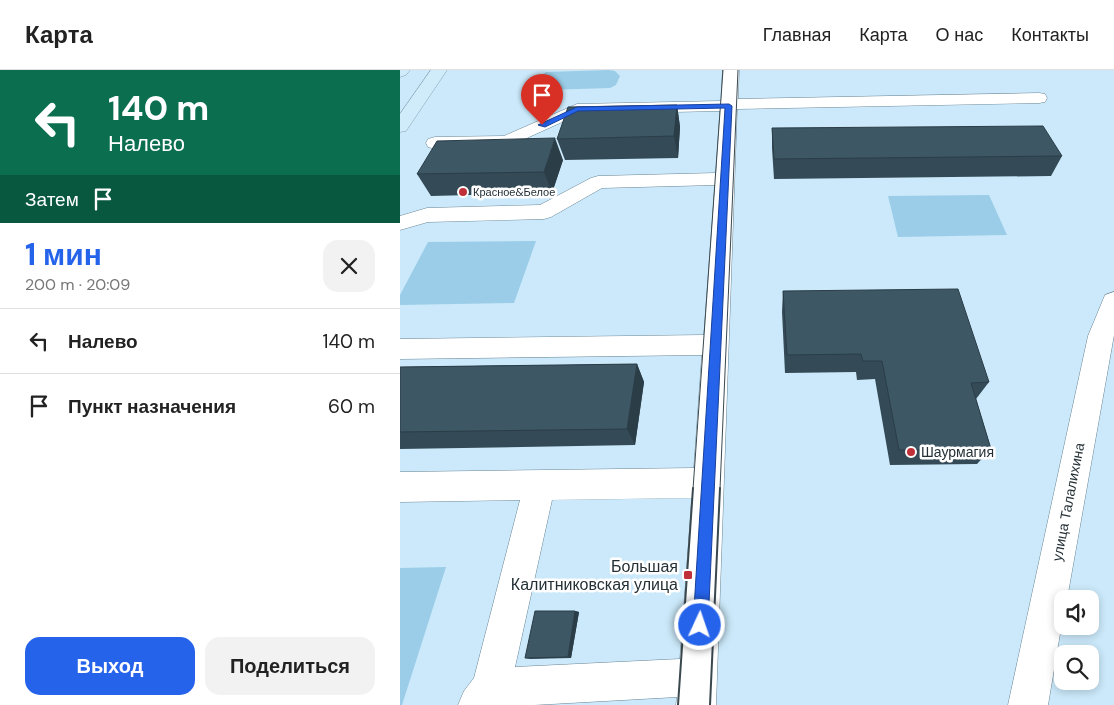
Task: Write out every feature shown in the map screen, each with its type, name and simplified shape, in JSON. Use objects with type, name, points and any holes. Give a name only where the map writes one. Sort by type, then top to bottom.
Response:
[{"type":"main road","points":[[400,127],[439,70]]},
{"type":"street","points":[[540,485],[485,696],[697,691],[731,70]]},
{"type":"street","points":[[435,143],[507,141],[577,109],[1039,98]]},
{"type":"street","points":[[400,223],[427,215],[544,212],[598,182],[725,179]]},
{"type":"street","name":"улица Талалихина","points":[[1028,705],[1102,336],[1114,301]]},
{"type":"street","points":[[400,349],[715,345]]},
{"type":"street","points":[[400,487],[708,482]]},
{"type":"shaded area","points":[[615,71],[620,76],[616,85],[610,88],[545,90],[535,87],[537,78],[546,72]]},
{"type":"shaded area","points":[[989,195],[1007,235],[898,237],[888,196]]},
{"type":"shaded area","points":[[536,241],[514,303],[400,305],[400,295],[428,242]]},
{"type":"shaded area","points":[[446,567],[402,705],[400,705],[400,568]]},
{"type":"building","points":[[677,105],[674,136],[557,139],[568,107]]},
{"type":"building","points":[[1043,126],[1062,156],[774,159],[772,128]]},
{"type":"building","points":[[555,138],[544,172],[417,174],[437,141]]},
{"type":"building","points":[[958,289],[989,382],[971,383],[991,449],[899,450],[882,361],[863,361],[861,354],[787,355],[783,291]]},
{"type":"building","points":[[637,364],[627,429],[400,432],[400,367]]},
{"type":"building","points":[[535,611],[575,611],[568,657],[525,658]]},
{"type":"tram line","points":[[693,489],[723,70]]},
{"type":"tram line","points":[[720,489],[738,70]]},
{"type":"tram line","points":[[678,705],[693,488]]},
{"type":"tram line","points":[[710,705],[720,488]]},
{"type":"place","name":"Красное&Белое","points":[[463,192]]},
{"type":"place","name":"Шаурмагия","points":[[911,452]]},
{"type":"place","name":"Большая Калитниковская улица","points":[[688,575]]},
{"type":"route","points":[[542,125],[577,109],[729,106],[700,625]]}]
